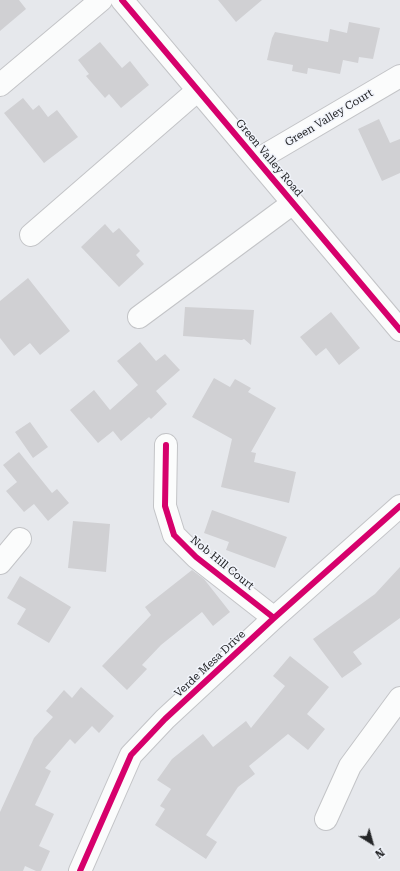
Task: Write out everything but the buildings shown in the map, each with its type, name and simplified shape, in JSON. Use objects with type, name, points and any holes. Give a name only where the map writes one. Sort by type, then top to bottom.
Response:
[{"type":"street","points":[[0,85],[102,0]]},
{"type":"street","name":"Green Valley Road","points":[[122,0],[293,203],[397,321]]},
{"type":"street","name":"Green Valley Court","points":[[257,160],[400,76]]},
{"type":"street","points":[[31,235],[198,90]]},
{"type":"street","points":[[138,317],[293,203]]},
{"type":"street","name":"Nob Hill Court","points":[[166,444],[165,506],[174,535],[196,557],[274,618]]},
{"type":"street","name":"Verde Mesa Drive","points":[[80,871],[131,755],[165,719],[274,618],[400,506]]},
{"type":"street","points":[[0,563],[20,539]]},
{"type":"street","points":[[326,819],[350,766],[400,698]]},
{"type":"cycle path","points":[[122,0],[400,330]]},
{"type":"cycle path","points":[[166,445],[165,506],[174,535],[196,557],[274,618]]},
{"type":"cycle path","points":[[80,871],[131,755],[165,719],[274,618],[400,506]]}]
